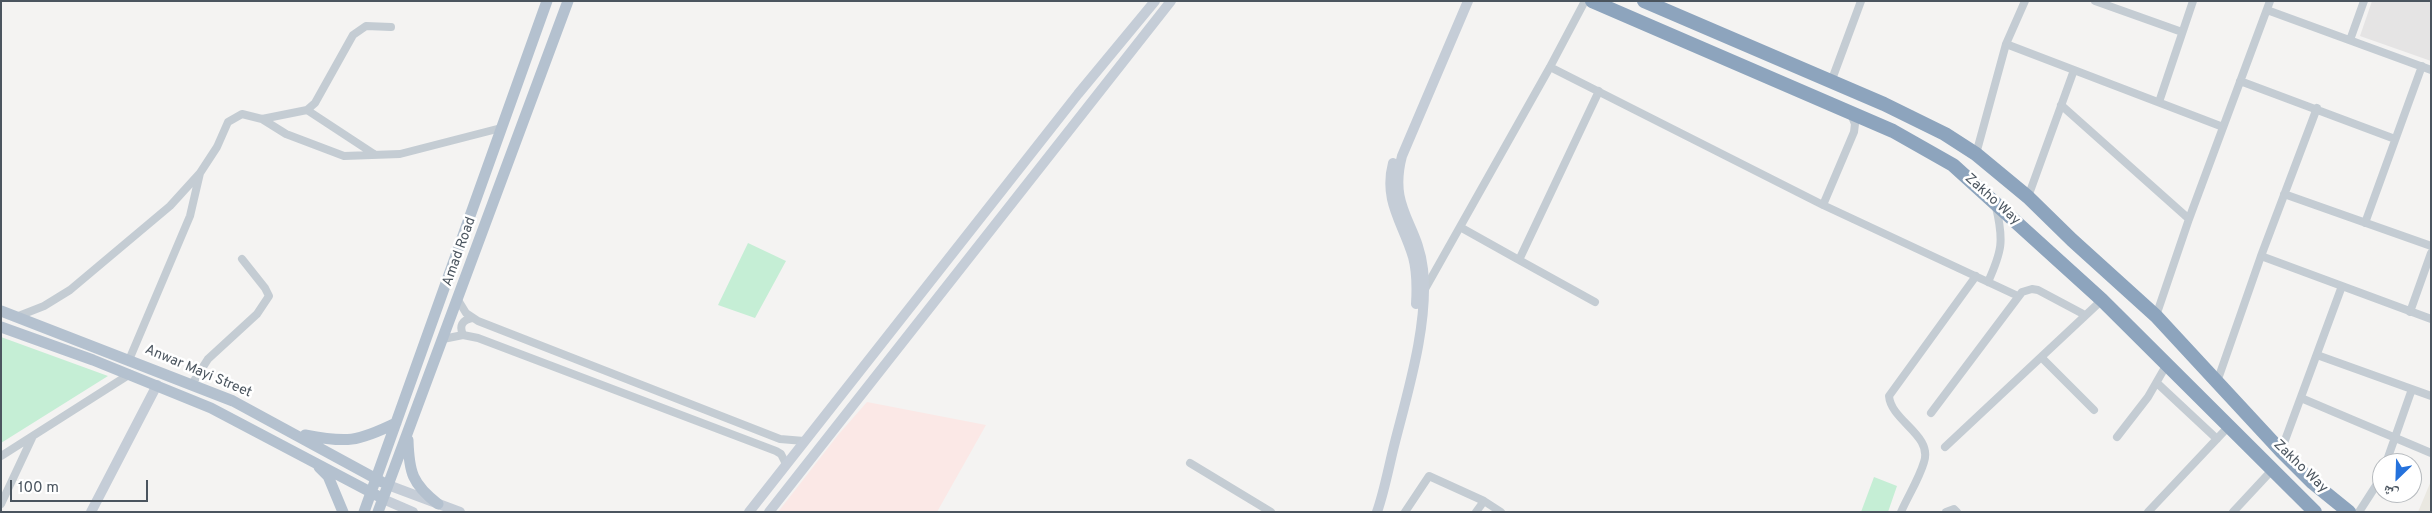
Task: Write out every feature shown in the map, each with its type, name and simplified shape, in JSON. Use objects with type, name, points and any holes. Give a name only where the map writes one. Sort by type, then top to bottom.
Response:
[{"type":"highway","name":"Zakho Way","points":[[1592,1],[1871,122],[1953,165],[2102,300],[2230,425],[2314,511]]},
{"type":"highway","name":"Zakho Way","points":[[1647,3],[1910,117],[1944,134],[1976,154],[2028,197],[2072,240],[2156,316],[2281,451],[2312,482],[2349,512]]},
{"type":"highway","points":[[1642,23],[1652,18],[1654,11],[1647,3]]},
{"type":"highway","points":[[1673,37],[1669,30],[1670,22],[1681,18]]},
{"type":"main road","name":"Amad Road","points":[[364,512],[547,1]]},
{"type":"main road","name":"Amad Road","points":[[378,512],[568,1]]},
{"type":"main road","name":"Anwar Mayi Street","points":[[1,311],[233,401],[388,485]]},
{"type":"main road","name":"Anwar Mayi Street","points":[[1,327],[130,374],[211,408],[383,498]]},
{"type":"main road","points":[[295,434],[333,441],[349,441],[367,437],[396,423]]},
{"type":"main road","points":[[408,433],[408,467],[415,482],[438,504]]},
{"type":"main road","points":[[313,460],[328,476],[343,512]]},
{"type":"street","points":[[748,512],[1081,91],[1155,1]]},
{"type":"street","points":[[769,512],[846,412],[1092,103],[1170,1]]},
{"type":"street","points":[[1371,512],[1409,358],[1417,291],[1414,264],[1406,236],[1393,209],[1390,177],[1394,158],[1462,1]]},
{"type":"street","points":[[1377,512],[1416,356],[1424,291],[1423,269],[1413,234],[1401,207],[1397,175],[1402,156],[1468,1]]},
{"type":"street","points":[[1424,291],[1585,1]]},
{"type":"street","points":[[1831,82],[1861,1]]},
{"type":"street","points":[[1976,154],[2006,44],[2025,1]]},
{"type":"street","points":[[2158,102],[2192,1]]},
{"type":"street","points":[[2156,316],[2189,219],[2270,1]]},
{"type":"street","points":[[2350,40],[2364,1]]},
{"type":"street","points":[[2099,2],[2182,32]]},
{"type":"street","points":[[2266,10],[2431,70]]},
{"type":"street","points":[[262,119],[307,110],[315,103],[353,35],[366,26],[391,27]]},
{"type":"street","points":[[2006,44],[2223,127]]},
{"type":"street","points":[[2365,222],[2422,66]]},
{"type":"street","points":[[1550,67],[1823,205],[2018,296]]},
{"type":"street","points":[[2028,197],[2074,70]]},
{"type":"street","points":[[2240,81],[2317,108],[2395,139]]},
{"type":"street","points":[[1081,91],[1092,103]]},
{"type":"street","points":[[1519,260],[1599,91]]},
{"type":"street","points":[[2062,105],[2189,219]]},
{"type":"street","points":[[2217,382],[2261,256],[2317,108]]},
{"type":"street","points":[[307,110],[374,154]]},
{"type":"street","points":[[1823,205],[1854,132],[1854,120],[1850,113]]},
{"type":"street","points":[[16,318],[44,306],[70,290],[170,206],[200,173],[217,147],[228,122],[242,114],[262,119],[286,134],[344,156],[400,154],[501,128]]},
{"type":"street","points":[[1854,132],[1863,124],[1871,122]]},
{"type":"street","points":[[129,360],[190,216],[200,173]]},
{"type":"street","points":[[2284,194],[2431,246]]},
{"type":"street","points":[[1988,282],[2000,256],[2002,230],[1995,203]]},
{"type":"street","points":[[982,216],[995,225]]},
{"type":"street","points":[[1460,227],[1595,302]]},
{"type":"street","points":[[2410,312],[2431,253]]},
{"type":"street","points":[[2261,256],[2431,319]]},
{"type":"street","points":[[192,384],[208,359],[257,314],[269,296],[242,259]]},
{"type":"street","points":[[1901,512],[1925,460],[1925,449],[1921,441],[1896,414],[1890,405],[1889,396],[1898,381],[1976,276]]},
{"type":"street","points":[[933,278],[945,288]]},
{"type":"street","points":[[2281,451],[2342,286]]},
{"type":"street","points":[[1930,413],[2022,292],[2032,289],[2086,315]]},
{"type":"street","points":[[458,300],[472,318],[780,439],[804,441]]},
{"type":"street","points":[[1945,447],[2102,300]]},
{"type":"street","points":[[463,335],[462,323],[466,319],[472,318]]},
{"type":"street","points":[[443,340],[463,335],[776,450],[781,454],[786,464]]},
{"type":"street","points":[[2316,355],[2431,396]]},
{"type":"street","points":[[2041,357],[2094,410]]},
{"type":"street","points":[[2117,437],[2138,411],[2167,364]]},
{"type":"street","points":[[1,456],[130,374]]},
{"type":"street","points":[[2157,383],[2217,439]]},
{"type":"street","points":[[91,512],[157,385]]},
{"type":"street","points":[[2390,453],[2412,389]]},
{"type":"street","points":[[2301,398],[2431,453]]},
{"type":"street","points":[[835,403],[846,412]]},
{"type":"street","points":[[2148,512],[2230,425]]},
{"type":"street","points":[[1,504],[32,438]]},
{"type":"street","points":[[776,450],[781,446],[780,439]]},
{"type":"street","points":[[1190,463],[1271,512]]},
{"type":"street","points":[[2234,512],[2273,469]]},
{"type":"street","points":[[1404,512],[1429,476],[1484,501],[1500,512]]},
{"type":"street","points":[[388,485],[460,512]]},
{"type":"street","points":[[2359,512],[2372,492]]},
{"type":"street","points":[[383,498],[413,512]]},
{"type":"street","points":[[1476,512],[1484,501]]},
{"type":"street","points":[[1946,512],[1954,509],[1957,512]]},
{"type":"shaded area","points":[[2372,1],[2431,1],[2431,61],[2360,36]]},
{"type":"shaded area","points":[[867,402],[986,425],[937,512],[778,512],[838,435]]},
{"type":"shaded area","points":[[2431,481],[2431,512],[2418,512]]},
{"type":"green space","points":[[748,243],[786,261],[755,318],[718,305]]},
{"type":"green space","points":[[1,337],[108,376],[1,443]]},
{"type":"green space","points":[[1874,477],[1897,486],[1888,512],[1861,512]]}]
